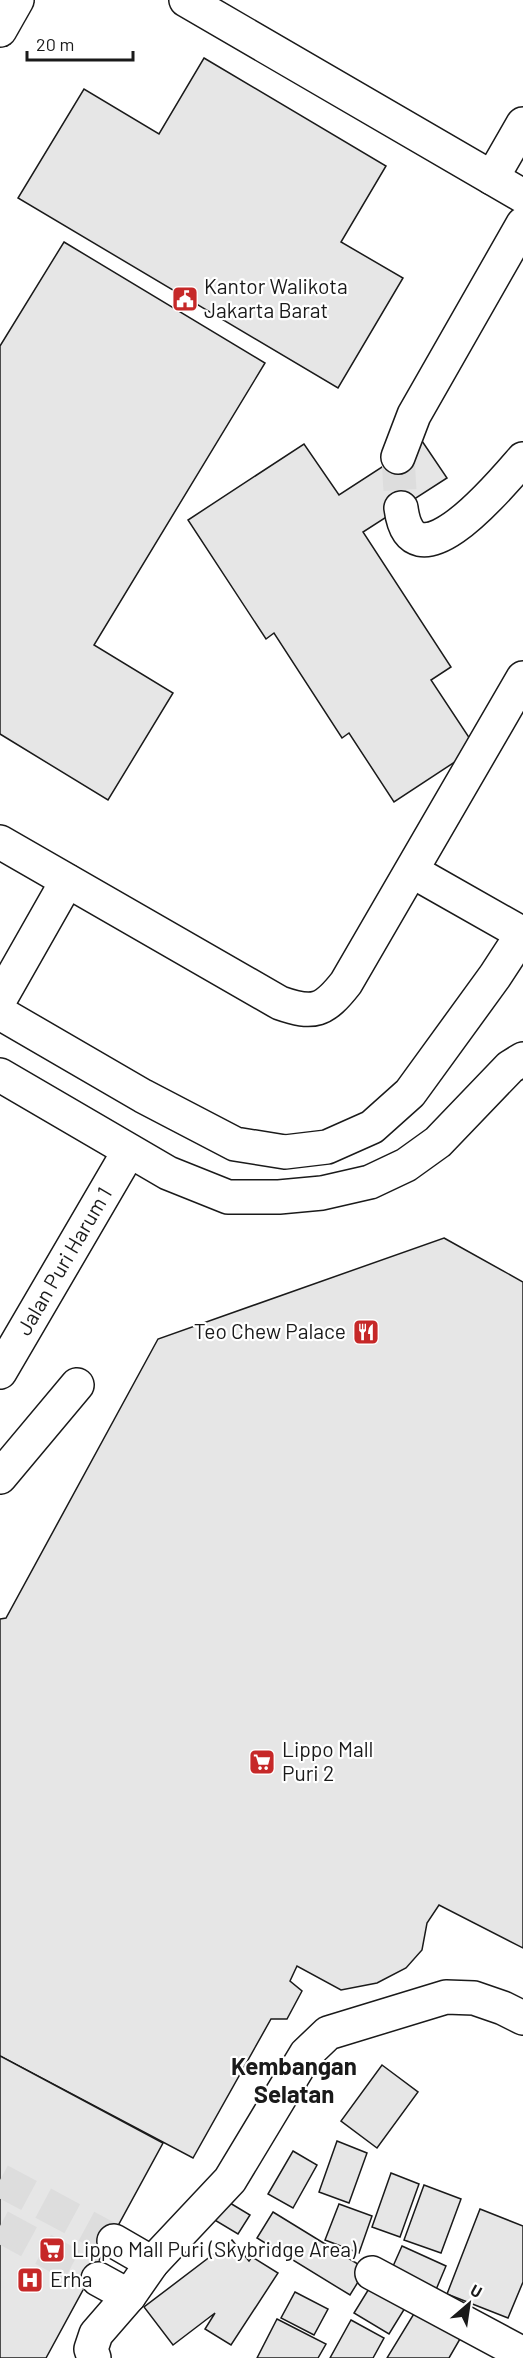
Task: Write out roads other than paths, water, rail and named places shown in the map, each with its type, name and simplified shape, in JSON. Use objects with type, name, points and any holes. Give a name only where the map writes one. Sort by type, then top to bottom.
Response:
[{"type":"street","points":[[0,30],[18,0]]},
{"type":"street","points":[[186,0],[523,196]]},
{"type":"street","points":[[492,178],[523,124]]},
{"type":"street","points":[[398,457],[414,415],[523,224]]},
{"type":"street","points":[[401,508],[403,521],[411,535],[424,540],[443,536],[462,523],[523,459]]},
{"type":"street","points":[[0,842],[280,1003],[301,1010],[318,1009],[333,1000],[346,983],[523,678]]},
{"type":"street","points":[[67,881],[34,937],[1,1002],[143,1096],[235,1144],[285,1152],[327,1147],[372,1127],[410,1093],[523,934],[412,871]]},
{"type":"street","points":[[0,1075],[168,1173],[228,1197],[279,1197],[322,1193],[370,1182],[406,1165],[438,1142],[510,1067],[523,1059]]},
{"type":"street","name":"Jalan Puri Harum 1","points":[[0,1372],[129,1151]]},
{"type":"street","points":[[0,1477],[77,1385]]},
{"type":"street","points":[[94,2358],[91,2349],[96,2334],[129,2296],[152,2263],[230,2180],[306,2054],[328,2033],[446,1996],[474,1998],[523,2018]]},
{"type":"street","points":[[114,2241],[152,2263]]},
{"type":"street","points":[[372,2273],[523,2354]]},
{"type":"street","points":[[98,2279],[129,2296]]},
{"type":"tunnel","points":[[398,457],[401,508]]},
{"type":"tunnel","points":[[0,2180],[114,2241]]},
{"type":"tunnel","points":[[0,2226],[98,2279]]},
{"type":"place","name":"Kantor Walikota Jakarta Barat","points":[[185,299]]},
{"type":"place","name":"Teo Chew Palace","points":[[366,1332]]},
{"type":"place","name":"Lippo Mall Puri 2","points":[[262,1762]]},
{"type":"place","name":"Lippo Mall Puri (Skybridge Area)","points":[[52,2250]]},
{"type":"place","name":"Erha","points":[[30,2280]]},
{"type":"district","name":"Kembangan Selatan","points":[[294,2081]]}]
